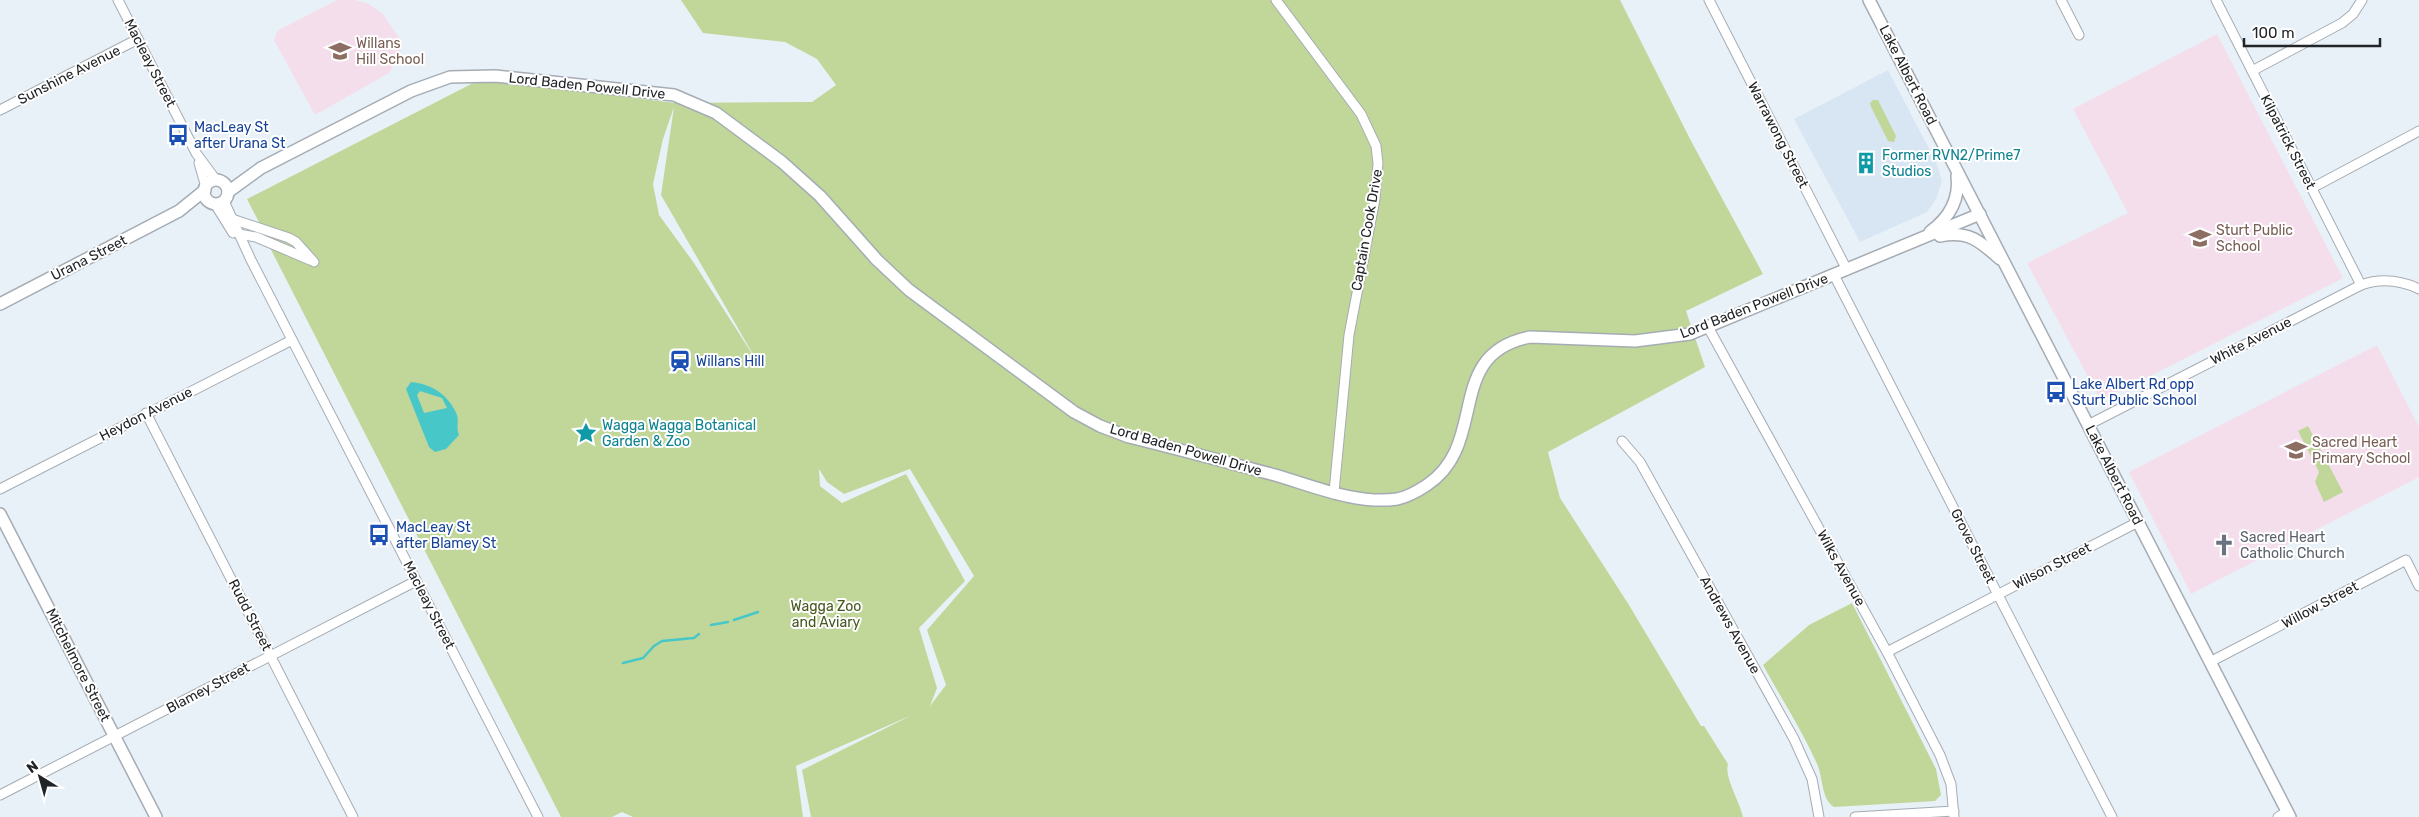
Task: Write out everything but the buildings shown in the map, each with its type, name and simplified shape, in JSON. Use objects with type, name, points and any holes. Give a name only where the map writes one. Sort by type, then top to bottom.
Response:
[{"type":"street","name":"Macleay Street","points":[[118,0],[196,153],[218,181]]},
{"type":"street","name":"Captain Cook Drive","points":[[1276,0],[1361,114],[1376,146],[1378,163],[1375,199],[1350,336],[1334,492]]},
{"type":"street","name":"Warrawong Street","points":[[1709,0],[1847,270]]},
{"type":"street","name":"Lake Albert Road","points":[[1869,0],[2210,662],[2285,815]]},
{"type":"street","points":[[2061,0],[2079,35]]},
{"type":"street","name":"Kilpatrick Street","points":[[2216,0],[2361,285]]},
{"type":"street","points":[[2252,71],[2342,23],[2353,14],[2362,0]]},
{"type":"street","name":"Sunshine Avenue","points":[[0,110],[138,39]]},
{"type":"street","name":"Lord Baden Powell Drive","points":[[219,200],[261,168],[411,91],[450,77],[495,76],[674,95],[716,113],[782,162],[820,196],[877,260],[908,290],[1074,412],[1100,426],[1129,437],[1334,492],[1378,500],[1398,499],[1417,492],[1434,480],[1447,467],[1458,448],[1472,389],[1482,365],[1496,350],[1516,340],[1543,336],[1635,342],[1690,334],[1980,214]]},
{"type":"street","points":[[2312,188],[2419,131]]},
{"type":"street","name":"Macleay Street","points":[[196,153],[205,188]]},
{"type":"street","name":"Lord Baden Powell Drive","points":[[218,181],[261,168]]},
{"type":"street","points":[[1920,239],[1940,223],[1952,209],[1957,196],[1956,170]]},
{"type":"street","points":[[218,181],[227,188],[219,200],[205,198],[205,188],[210,182],[218,181]]},
{"type":"street","name":"Urana Street","points":[[179,211],[205,188]]},
{"type":"street","name":"Macleay Street","points":[[219,200],[232,219],[251,260]]},
{"type":"street","name":"Macleay Street","points":[[219,200],[537,817]]},
{"type":"street","name":"Urana Street","points":[[0,304],[179,211],[219,200]]},
{"type":"street","points":[[232,219],[289,238],[296,242],[314,262],[256,237],[239,234]]},
{"type":"street","points":[[1920,239],[1960,233],[1980,242],[2006,264]]},
{"type":"street","name":"Grove Street","points":[[1834,275],[2112,817]]},
{"type":"street","name":"White Avenue","points":[[2088,426],[2361,285],[2382,280],[2408,284],[2419,289]]},
{"type":"street","name":"Wilks Avenue","points":[[1708,328],[1887,652],[1940,755],[1951,784],[1954,814]]},
{"type":"street","name":"Heydon Avenue","points":[[0,489],[292,340]]},
{"type":"street","name":"Rudd Street","points":[[146,413],[353,817]]},
{"type":"street","name":"Andrews Avenue","points":[[1622,442],[1640,462],[1794,739],[1812,779],[1820,817]]},
{"type":"street","name":"Mitchelmore Street","points":[[0,514],[156,817]]},
{"type":"street","name":"Wilson Street","points":[[1887,652],[2138,522]]},
{"type":"street","name":"Willow Street","points":[[2210,662],[2406,560],[2419,586]]},
{"type":"street","name":"Blamey Street","points":[[0,795],[416,582]]},
{"type":"street","points":[[1855,817],[1954,814]]},
{"type":"shaded area","name":"Willans Hill School","points":[[337,0],[354,0],[367,3],[383,14],[403,44],[398,58],[389,73],[315,115],[274,40],[277,31]]},
{"type":"shaded area","name":"Sturt Public School","points":[[2217,34],[2343,278],[2101,401],[2027,263],[2128,213],[2073,109]]},
{"type":"shaded area","points":[[1888,70],[1936,162],[1942,181],[1936,199],[1927,212],[1860,242],[1794,119]]},
{"type":"shaded area","name":"Sacred Heart Primary School","points":[[2377,345],[2419,427],[2419,477],[2191,594],[2129,472]]},
{"type":"green space","name":"Wagga Zoo and Aviary","points":[[681,0],[1620,0],[1690,139],[1763,274],[1686,311],[1705,367],[1548,452],[1560,498],[1629,605],[1701,726],[1704,726],[1728,764],[1728,776],[1743,817],[811,817],[802,770],[912,715],[796,766],[803,817],[633,817],[622,812],[612,817],[561,817],[264,236],[280,240],[283,236],[262,228],[247,199],[481,79],[675,103],[812,102],[836,85],[817,59],[785,42],[703,33]],"holes":[[[674,107],[661,195],[758,363],[694,263],[659,215],[653,184],[663,139]],[[819,469],[827,482],[844,494],[910,469],[974,576],[927,630],[946,685],[930,706],[937,688],[919,628],[965,581],[906,474],[842,503],[820,486]]]},
{"type":"green space","points":[[1873,100],[1878,100],[1896,136],[1894,142],[1888,141],[1871,107],[1870,103]]},
{"type":"green space","points":[[2308,426],[2343,492],[2324,502],[2315,482],[2319,472],[2298,431]]},
{"type":"green space","points":[[1852,603],[1936,769],[1941,795],[1935,801],[1834,807],[1830,804],[1825,795],[1818,766],[1812,753],[1763,665],[1809,625]]},
{"type":"water","points":[[411,382],[426,385],[444,396],[454,408],[458,417],[459,435],[446,449],[435,452],[429,447],[406,389]],"holes":[[[420,391],[442,398],[447,408],[424,413],[417,395]]]},
{"type":"waterway","points":[[734,620],[758,612]]},
{"type":"waterway","points":[[711,625],[728,622]]},
{"type":"waterway","points":[[623,663],[643,658],[654,646],[662,641],[694,638],[699,634]]},
{"type":"place","name":"Willans Hill School","points":[[340,51]]},
{"type":"place","name":"MacLeay St after Urana St","points":[[178,135]]},
{"type":"place","name":"Former RVN2/Prime7 Studios","points":[[1866,163]]},
{"type":"place","name":"Sturt Public School","points":[[2200,238]]},
{"type":"place","name":"Willans Hill","points":[[680,361]]},
{"type":"place","name":"Lake Albert Rd opp Sturt Public School","points":[[2056,392]]},
{"type":"place","name":"Wagga Wagga Botanical Garden & Zoo","points":[[586,433]]},
{"type":"place","name":"Sacred Heart Primary School","points":[[2296,450]]},
{"type":"place","name":"MacLeay St after Blamey St","points":[[379,535]]},
{"type":"place","name":"Sacred Heart Catholic Church","points":[[2224,545]]}]
